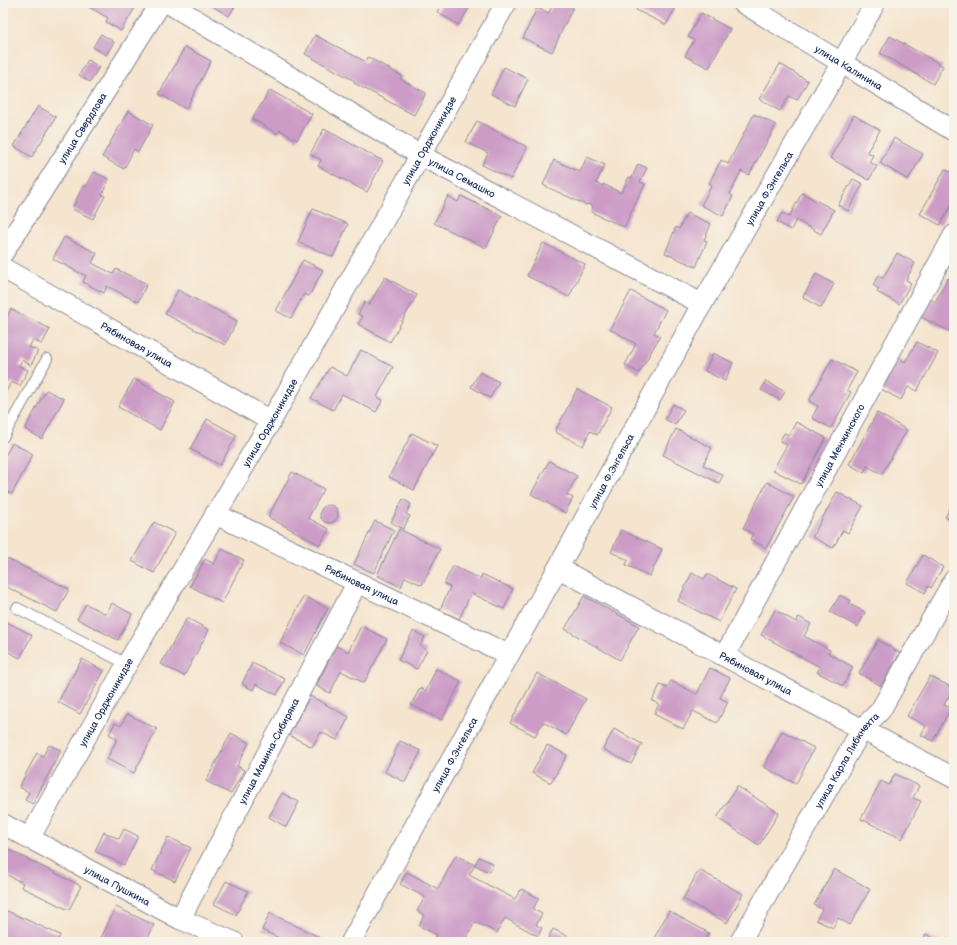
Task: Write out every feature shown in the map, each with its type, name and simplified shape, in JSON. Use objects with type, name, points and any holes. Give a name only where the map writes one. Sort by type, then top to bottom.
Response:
[{"type":"street","name":"улица Свердлова","points":[[3,253],[161,3]]},
{"type":"street","name":"улица Семашко","points":[[168,3],[420,155],[702,304]]},
{"type":"street","name":"улица Орджоникидзе","points":[[29,839],[127,664],[271,421],[506,3]]},
{"type":"street","name":"улица Калинина","points":[[743,3],[954,131]]},
{"type":"street","name":"улица Ф.Энгельса","points":[[351,942],[702,304],[875,3]]},
{"type":"street","name":"улица Менжинского","points":[[725,656],[954,235]]},
{"type":"street","name":"Рябиновая улица","points":[[3,268],[271,421]]},
{"type":"street","name":"Рябиновая улица","points":[[215,514],[508,655]]},
{"type":"street","name":"Рябиновая улица","points":[[558,568],[954,778]]},
{"type":"street","name":"улица Карла Либкнехта","points":[[740,942],[862,729],[880,711],[954,580]]},
{"type":"street","name":"улица Мамина-Сибиряка","points":[[180,919],[357,583]]},
{"type":"street","name":"улица Пушкина","points":[[3,824],[180,919],[234,942]]},
{"type":"lane","points":[[3,436],[47,360]]},
{"type":"lane","points":[[17,608],[127,664]]},
{"type":"building","points":[[82,3],[130,3],[136,6],[121,31],[106,22],[108,18]]},
{"type":"building","points":[[207,3],[237,3],[229,16]]},
{"type":"building","points":[[442,3],[472,3],[459,25],[437,12]]},
{"type":"building","points":[[553,3],[565,3],[573,7],[552,52],[523,38],[537,8],[549,13]]},
{"type":"building","points":[[639,3],[678,3],[666,25],[636,10]]},
{"type":"building","points":[[701,13],[730,29],[709,68],[685,56],[694,40],[688,37]]},
{"type":"building","points":[[101,34],[114,42],[106,55],[93,47]]},
{"type":"building","points":[[315,35],[366,62],[368,57],[402,76],[400,79],[426,93],[414,115],[354,83],[355,81],[305,54]]},
{"type":"building","points":[[890,36],[943,66],[933,84],[880,53]]},
{"type":"building","points":[[185,47],[211,61],[186,109],[159,94]]},
{"type":"building","points":[[88,60],[99,67],[90,82],[79,75]]},
{"type":"building","points":[[780,64],[808,81],[797,100],[789,96],[780,111],[759,99]]},
{"type":"building","points":[[504,67],[528,79],[515,106],[491,94]]},
{"type":"building","points":[[270,90],[312,114],[297,140],[280,130],[278,134],[252,119]]},
{"type":"building","points":[[38,106],[56,117],[32,157],[14,146]]},
{"type":"building","points":[[128,111],[153,125],[138,152],[134,149],[124,169],[102,157]]},
{"type":"building","points":[[754,114],[776,125],[749,175],[741,171],[730,194],[733,196],[723,216],[701,205],[712,185],[709,183],[721,160],[728,164]]},
{"type":"building","points":[[854,115],[880,130],[867,152],[873,155],[869,162],[877,166],[869,180],[830,158]]},
{"type":"building","points":[[477,121],[527,147],[511,179],[482,165],[488,153],[466,142]]},
{"type":"building","points":[[324,129],[383,161],[367,192],[318,166],[321,160],[310,154]]},
{"type":"building","points":[[894,138],[923,154],[908,180],[880,163]]},
{"type":"building","points":[[587,157],[605,165],[596,183],[603,186],[603,184],[621,193],[629,177],[632,178],[638,164],[647,168],[640,182],[645,184],[624,227],[591,212],[593,206],[586,205],[543,185],[554,160],[580,172]]},
{"type":"building","points":[[945,169],[954,174],[954,200],[940,225],[920,214]]},
{"type":"building","points":[[94,172],[109,179],[102,195],[105,196],[93,219],[72,209],[83,186],[86,187]]},
{"type":"building","points":[[853,179],[863,184],[848,211],[838,205]]},
{"type":"building","points":[[802,193],[834,210],[821,234],[796,220],[791,230],[777,222],[782,213],[789,217]]},
{"type":"building","points":[[448,196],[458,202],[461,196],[502,216],[486,248],[434,223]]},
{"type":"building","points":[[313,209],[348,224],[333,257],[298,242]]},
{"type":"building","points":[[687,213],[711,224],[704,240],[707,241],[696,267],[665,253],[676,227],[679,229]]},
{"type":"building","points":[[64,237],[97,253],[92,263],[113,274],[116,269],[147,284],[138,302],[107,286],[104,293],[83,282],[86,276],[53,259]]},
{"type":"building","points":[[543,243],[585,264],[569,297],[527,276]]},
{"type":"building","points":[[897,253],[915,263],[906,280],[911,283],[899,304],[877,292],[879,289],[873,285],[878,276],[883,278]]},
{"type":"building","points":[[303,260],[323,270],[309,296],[304,294],[291,318],[276,311]]},
{"type":"building","points":[[816,274],[834,284],[821,308],[803,297]]},
{"type":"building","points":[[385,277],[417,295],[390,342],[358,324],[363,317],[358,314],[365,302],[369,305]]},
{"type":"building","points":[[948,278],[954,281],[954,326],[951,332],[921,317],[930,299],[935,302]]},
{"type":"building","points":[[178,290],[237,321],[225,345],[165,314]]},
{"type":"building","points":[[631,291],[666,310],[654,333],[660,336],[639,373],[625,365],[636,344],[610,329]]},
{"type":"building","points":[[11,309],[50,329],[42,344],[33,340],[29,347],[38,351],[31,365],[22,360],[19,366],[28,370],[20,386],[11,382],[3,398],[3,325]]},
{"type":"building","points":[[917,342],[938,353],[917,391],[908,387],[901,400],[881,389],[898,358],[905,362]]},
{"type":"building","points":[[361,350],[393,367],[377,397],[383,400],[376,412],[342,394],[333,410],[311,398],[330,367],[347,376]]},
{"type":"building","points":[[713,353],[733,363],[725,381],[705,371]]},
{"type":"building","points":[[832,359],[857,372],[847,390],[851,392],[831,428],[812,418],[818,406],[809,401]]},
{"type":"building","points":[[480,372],[499,382],[490,398],[471,387]]},
{"type":"building","points":[[134,379],[175,402],[160,430],[118,407]]},
{"type":"building","points":[[766,381],[785,392],[780,400],[761,390]]},
{"type":"building","points":[[577,389],[612,407],[597,435],[590,431],[583,446],[555,432]]},
{"type":"building","points":[[46,390],[64,399],[42,439],[25,429]]},
{"type":"building","points":[[673,404],[684,410],[675,425],[665,419]]},
{"type":"building","points":[[877,413],[907,430],[882,474],[867,466],[864,473],[849,464]]},
{"type":"building","points":[[207,419],[237,435],[220,465],[190,449]]},
{"type":"building","points":[[796,422],[826,438],[801,484],[773,470],[787,445],[780,441],[784,433],[789,435]]},
{"type":"building","points":[[676,429],[712,448],[703,465],[723,475],[719,483],[663,455]]},
{"type":"building","points":[[412,433],[437,446],[414,490],[389,477]]},
{"type":"building","points":[[12,443],[33,454],[12,494],[3,490],[3,460]]},
{"type":"building","points":[[549,461],[577,476],[567,495],[573,498],[565,513],[531,494]]},
{"type":"building","points":[[292,472],[324,489],[308,518],[329,529],[320,545],[268,517]]},
{"type":"building","points":[[767,482],[794,497],[766,548],[750,539],[753,534],[743,528]]},
{"type":"building","points":[[837,492],[863,506],[848,533],[843,530],[833,548],[812,537]]},
{"type":"building","points":[[403,499],[411,504],[406,514],[410,516],[403,529],[391,522]]},
{"type":"building","points":[[954,501],[954,521],[945,517]]},
{"type":"building","points":[[329,505],[335,508],[338,514],[335,520],[329,523],[323,520],[320,514],[323,508]]},
{"type":"building","points":[[375,521],[394,530],[374,573],[354,564]]},
{"type":"building","points":[[154,522],[175,533],[154,573],[132,561]]},
{"type":"building","points":[[399,529],[440,549],[422,585],[405,577],[401,587],[377,575]]},
{"type":"building","points":[[621,530],[662,549],[650,576],[626,565],[628,560],[611,552]]},
{"type":"building","points":[[222,549],[244,560],[222,603],[190,586],[205,559],[214,564]]},
{"type":"building","points":[[923,555],[943,567],[931,588],[928,586],[925,593],[907,583]]},
{"type":"building","points":[[6,558],[69,589],[57,612],[3,585],[3,565]]},
{"type":"building","points":[[453,566],[480,579],[482,574],[513,589],[504,609],[471,593],[459,619],[440,610],[450,587],[444,584]]},
{"type":"building","points":[[692,573],[704,579],[707,574],[736,589],[719,622],[678,601]]},
{"type":"building","points":[[840,595],[851,601],[849,604],[865,612],[858,627],[830,612]]},
{"type":"building","points":[[304,596],[328,608],[304,655],[280,643]]},
{"type":"building","points":[[584,596],[639,626],[620,660],[565,629]]},
{"type":"building","points":[[112,603],[132,614],[118,640],[77,619],[86,604],[106,614]]},
{"type":"building","points":[[775,610],[796,622],[799,617],[811,624],[804,636],[830,650],[828,653],[853,667],[843,686],[817,672],[820,667],[761,635]]},
{"type":"building","points":[[187,618],[209,630],[184,676],[161,664]]},
{"type":"building","points":[[3,620],[32,635],[20,658],[3,649]]},
{"type":"building","points":[[361,626],[387,639],[364,683],[341,671],[330,693],[316,686],[336,646],[348,652]]},
{"type":"building","points":[[413,631],[425,637],[420,646],[427,650],[417,669],[398,660]]},
{"type":"building","points":[[878,640],[900,653],[881,686],[859,673]]},
{"type":"building","points":[[82,659],[104,671],[80,714],[58,702]]},
{"type":"building","points":[[252,663],[285,679],[277,695],[256,684],[253,690],[242,684]]},
{"type":"building","points":[[710,668],[730,678],[720,698],[728,702],[717,723],[693,711],[683,729],[654,714],[659,704],[652,701],[660,685],[667,688],[671,681],[697,694]]},
{"type":"building","points":[[436,669],[461,681],[442,720],[411,705],[420,688],[426,691]]},
{"type":"building","points":[[537,673],[586,699],[566,735],[543,722],[535,736],[510,723]]},
{"type":"building","points":[[930,676],[953,688],[944,705],[951,708],[933,741],[921,735],[926,726],[907,716]]},
{"type":"building","points":[[310,696],[349,717],[337,740],[321,732],[312,747],[289,735]]},
{"type":"building","points":[[127,714],[157,729],[134,773],[107,759],[117,739],[109,734],[115,723],[121,726]]},
{"type":"building","points":[[614,729],[642,744],[631,764],[603,749]]},
{"type":"building","points":[[782,731],[814,748],[796,784],[764,767]]},
{"type":"building","points":[[231,733],[249,743],[237,766],[244,770],[231,794],[206,781]]},
{"type":"building","points":[[400,741],[421,751],[405,782],[385,772]]},
{"type":"building","points":[[49,745],[61,750],[33,804],[25,800],[29,792],[19,787],[37,753],[43,756]]},
{"type":"building","points":[[547,745],[567,755],[551,783],[532,773]]},
{"type":"building","points":[[895,774],[919,786],[913,798],[921,801],[902,839],[861,819],[881,781],[889,785]]},
{"type":"building","points":[[737,786],[779,813],[759,845],[717,818]]},
{"type":"building","points":[[282,793],[299,802],[286,827],[269,817]]},
{"type":"building","points":[[124,829],[138,836],[124,865],[95,851],[104,832],[119,839]]},
{"type":"building","points":[[168,837],[191,848],[175,881],[152,870]]},
{"type":"building","points":[[3,847],[81,886],[69,910],[21,887],[23,883],[3,873]]},
{"type":"building","points":[[456,855],[475,865],[469,875],[515,899],[521,889],[539,898],[533,909],[542,914],[536,925],[542,928],[538,936],[505,918],[497,933],[475,922],[464,942],[433,942],[437,935],[419,926],[424,915],[417,911],[425,897],[400,884],[407,872],[438,889]]},
{"type":"building","points":[[479,857],[493,864],[489,872],[475,865]]},
{"type":"building","points":[[834,869],[870,889],[850,925],[838,918],[833,928],[816,920],[822,909],[814,905]]},
{"type":"building","points":[[699,870],[743,894],[727,923],[683,899]]},
{"type":"building","points":[[226,881],[248,891],[236,915],[214,904]]},
{"type":"building","points":[[116,907],[154,925],[146,942],[99,942]]},
{"type":"building","points":[[3,909],[60,935],[57,942],[3,942]]},
{"type":"building","points":[[669,911],[709,933],[704,942],[652,942]]},
{"type":"building","points":[[270,913],[319,937],[317,942],[280,942],[281,939],[262,930]]},
{"type":"building","points":[[553,929],[569,937],[578,942],[546,942]]},
{"type":"building","points":[[926,934],[940,942],[922,942]]}]
